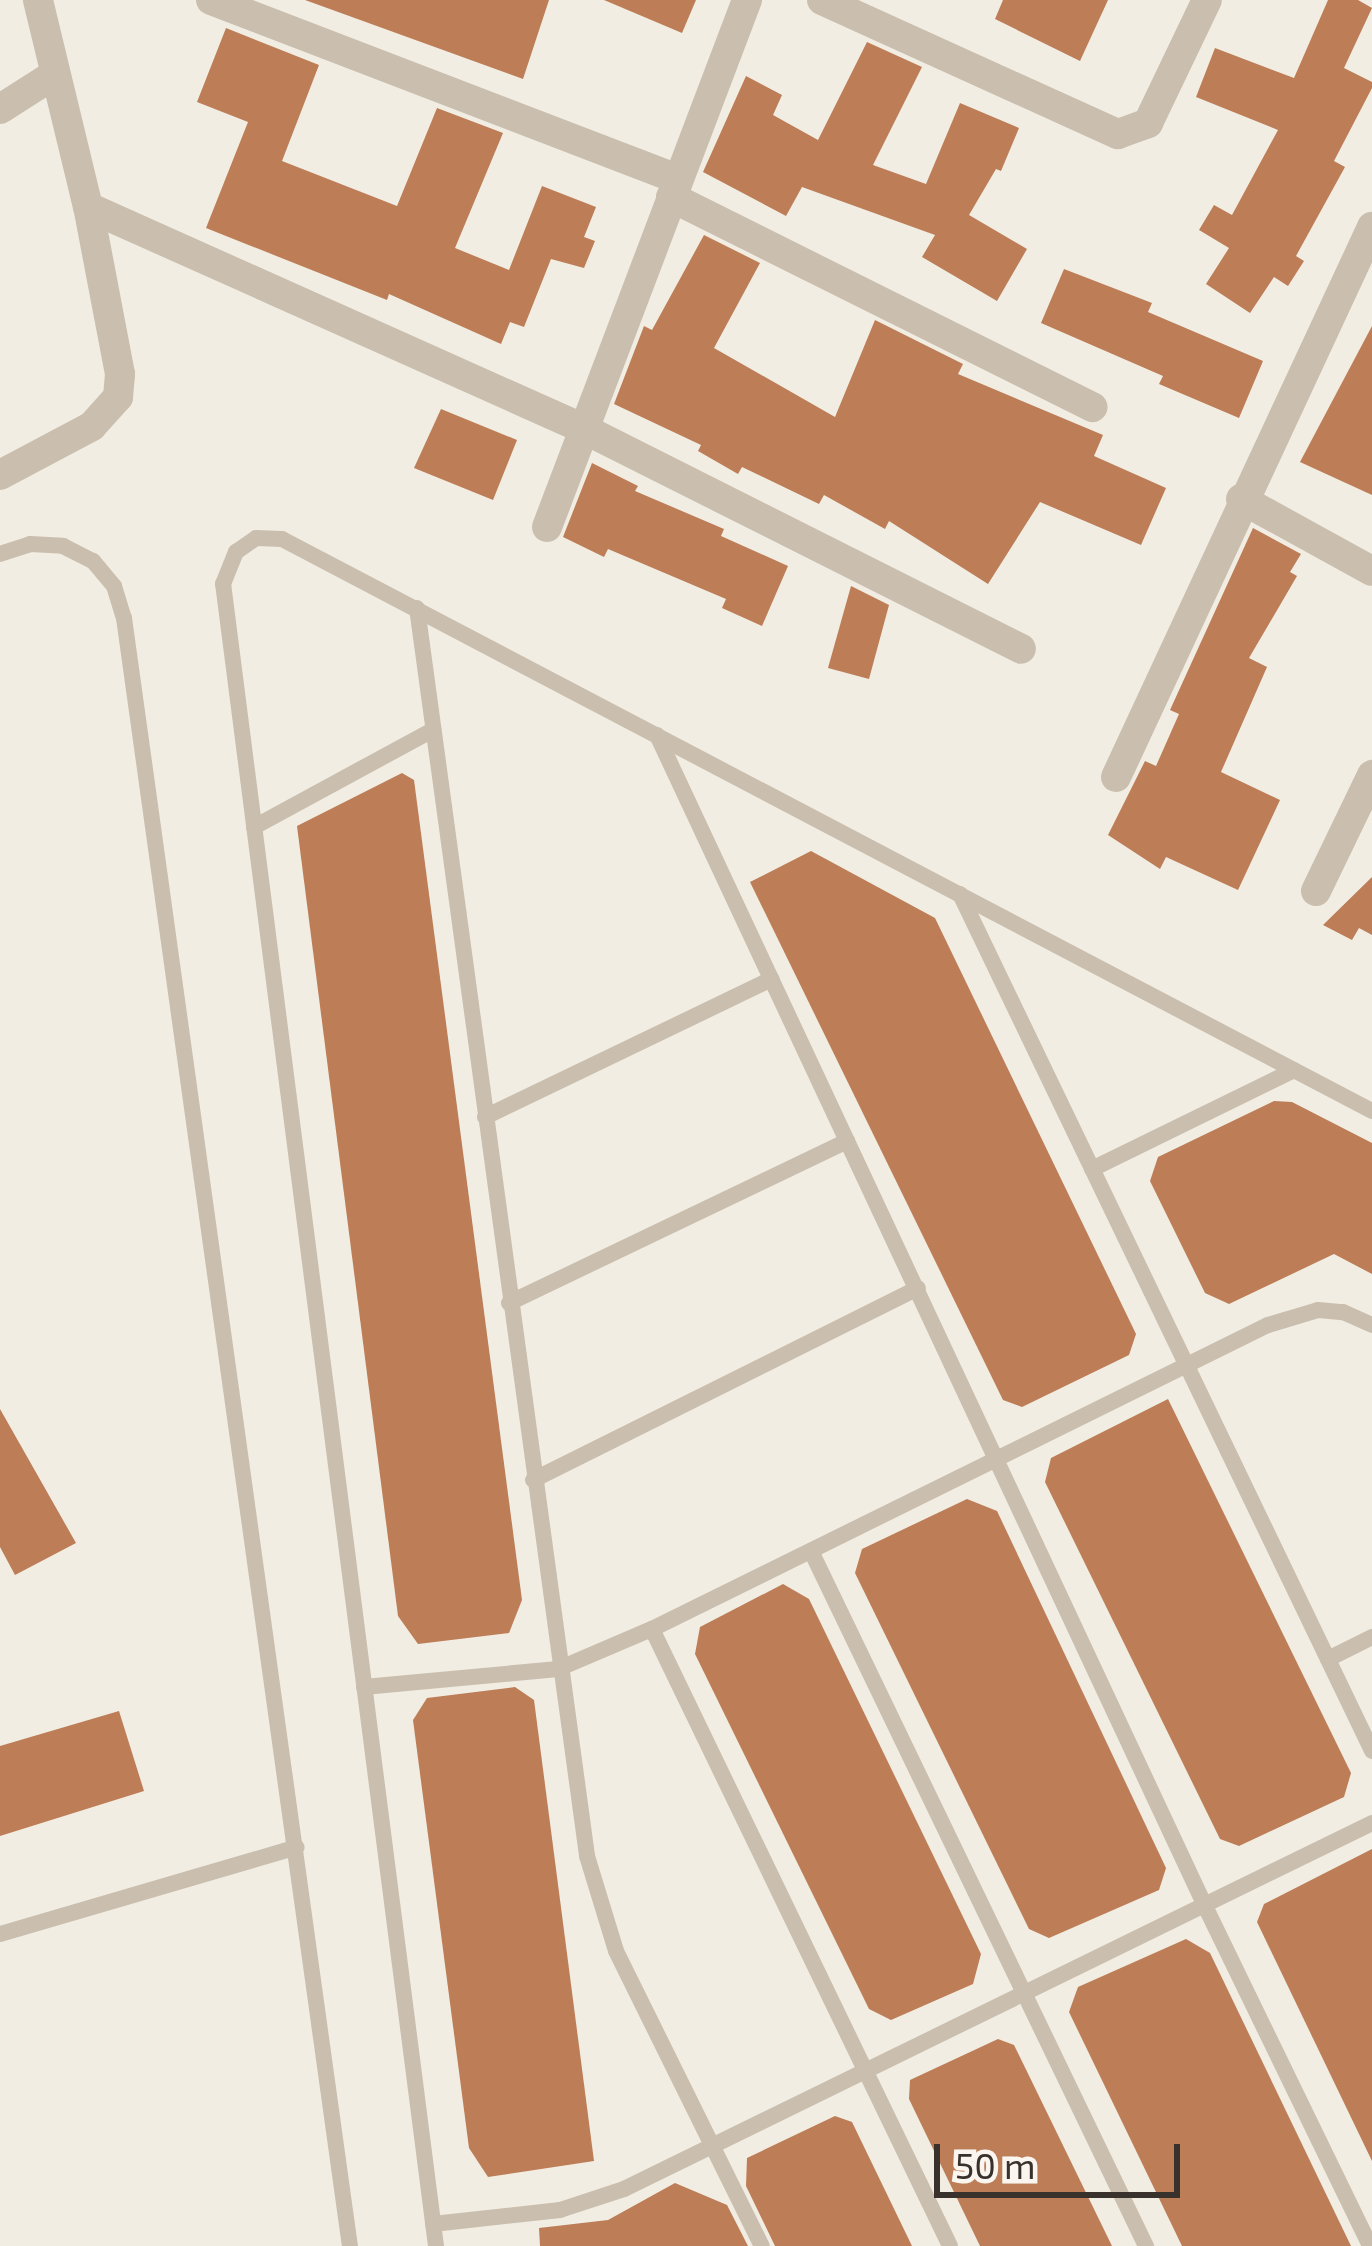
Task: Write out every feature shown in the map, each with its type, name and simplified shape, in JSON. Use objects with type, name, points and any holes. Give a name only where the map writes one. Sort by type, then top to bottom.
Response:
[{"type":"street","points":[[0,476],[92,426],[118,397],[120,374],[88,207],[38,0]]},
{"type":"street","points":[[211,0],[674,188],[1093,407]]},
{"type":"street","points":[[547,527],[748,0]]},
{"type":"street","points":[[822,0],[1118,134],[1148,123],[1207,0]]},
{"type":"street","points":[[0,109],[55,74]]},
{"type":"street","points":[[88,207],[584,429],[1021,649]]},
{"type":"street","points":[[1116,777],[1241,499],[1372,226]]},
{"type":"street","points":[[1241,499],[1372,571]]},
{"type":"street","points":[[1316,891],[1372,775]]},
{"type":"lane","points":[[436,2246],[223,584],[236,551],[256,538],[282,538],[1372,1111]]},
{"type":"lane","points":[[0,554],[30,544],[63,546],[93,561],[114,586],[124,617],[350,2246]]},
{"type":"lane","points":[[417,608],[532,1480],[587,1856],[603,1920],[762,2246]]},
{"type":"lane","points":[[254,827],[434,730]]},
{"type":"lane","points":[[657,734],[1204,1906],[1370,2246]]},
{"type":"lane","points":[[959,893],[1372,1751]]},
{"type":"lane","points":[[484,1117],[772,980]]},
{"type":"lane","points":[[1092,1169],[1294,1070]]},
{"type":"lane","points":[[509,1303],[847,1141]]},
{"type":"lane","points":[[532,1480],[918,1288]]},
{"type":"lane","points":[[364,1687],[558,1669],[812,1551],[1293,1315],[1343,1312],[1372,1325]]},
{"type":"lane","points":[[812,1551],[1146,2246]]},
{"type":"lane","points":[[652,1628],[950,2246]]},
{"type":"lane","points":[[1328,1659],[1372,1637]]},
{"type":"lane","points":[[433,2224],[592,2201],[1372,1822]]},
{"type":"lane","points":[[0,1934],[297,1847]]},
{"type":"building","points":[[305,0],[549,0],[523,79]]},
{"type":"building","points":[[604,0],[696,0],[682,33]]},
{"type":"building","points":[[1003,0],[1108,0],[1080,61],[995,19]]},
{"type":"building","points":[[1328,0],[1358,0],[1372,8],[1344,68],[1372,82],[1372,88],[1334,161],[1345,167],[1296,256],[1304,261],[1288,286],[1274,277],[1250,313],[1206,284],[1229,248],[1199,230],[1214,205],[1232,215],[1278,130],[1196,97],[1215,48],[1294,78]]},
{"type":"building","points":[[226,28],[319,65],[282,161],[397,206],[437,108],[503,133],[455,248],[509,270],[542,186],[596,207],[584,237],[595,241],[584,268],[551,259],[524,327],[510,322],[501,344],[389,294],[387,300],[206,228],[248,122],[197,102]]},
{"type":"building","points":[[867,42],[922,67],[873,165],[926,184],[960,103],[1019,128],[1001,171],[996,169],[969,215],[1027,249],[997,301],[922,257],[935,235],[802,187],[786,216],[703,172],[746,76],[782,95],[773,115],[818,140]]},
{"type":"building","points":[[704,235],[760,263],[714,348],[835,417],[875,320],[963,364],[958,374],[1103,435],[1094,456],[1166,488],[1141,545],[1040,502],[988,584],[889,521],[885,529],[824,495],[819,504],[742,467],[738,474],[698,451],[701,445],[614,404],[644,326],[652,330]]},
{"type":"building","points":[[1064,269],[1152,303],[1148,312],[1263,361],[1239,418],[1159,384],[1163,376],[1041,323]]},
{"type":"building","points":[[1372,326],[1372,495],[1300,462]]},
{"type":"building","points":[[441,409],[517,440],[493,500],[414,468]]},
{"type":"building","points":[[592,463],[638,486],[635,491],[724,529],[721,536],[788,566],[762,626],[722,608],[726,599],[608,549],[604,557],[563,537]]},
{"type":"building","points":[[1253,528],[1301,554],[1290,572],[1297,576],[1249,658],[1267,667],[1221,772],[1280,800],[1238,890],[1166,857],[1160,869],[1108,835],[1145,761],[1156,766],[1179,714],[1170,710]]},
{"type":"building","points":[[851,586],[889,605],[869,679],[828,668]]},
{"type":"building","points":[[402,773],[414,780],[522,1600],[509,1633],[418,1644],[398,1616],[297,826]]},
{"type":"building","points":[[811,851],[935,918],[1136,1334],[1129,1355],[1022,1407],[1003,1400],[750,882]]},
{"type":"building","points":[[1372,877],[1372,935],[1359,928],[1352,940],[1323,925]]},
{"type":"building","points":[[1274,1101],[1292,1102],[1372,1143],[1372,1274],[1334,1254],[1229,1304],[1205,1293],[1150,1181],[1158,1157]]},
{"type":"building","points":[[1168,1399],[1351,1773],[1344,1797],[1239,1846],[1220,1839],[1045,1482],[1051,1458]]},
{"type":"building","points":[[0,1409],[76,1543],[15,1575],[0,1547]]},
{"type":"building","points":[[967,1499],[997,1511],[1166,1868],[1159,1890],[1049,1938],[1029,1929],[855,1573],[862,1549]]},
{"type":"building","points":[[783,1584],[809,1599],[981,1954],[973,1984],[891,2020],[869,2009],[695,1654],[700,1627]]},
{"type":"building","points":[[515,1687],[534,1700],[594,2161],[488,2177],[469,2148],[413,1720],[427,1698]]},
{"type":"building","points":[[119,1711],[144,1791],[0,1836],[0,1746]]},
{"type":"building","points":[[1372,1849],[1372,2161],[1257,1922],[1264,1904]]},
{"type":"building","points":[[1186,1939],[1210,1953],[1351,2246],[1182,2246],[1069,2012],[1078,1987]]},
{"type":"building","points":[[998,2039],[1014,2045],[1112,2246],[980,2246],[909,2099],[910,2080]]},
{"type":"building","points":[[835,2116],[852,2122],[912,2246],[775,2246],[746,2186],[747,2158]]},
{"type":"building","points":[[675,2183],[727,2205],[748,2246],[540,2246],[539,2228],[608,2220]]}]
